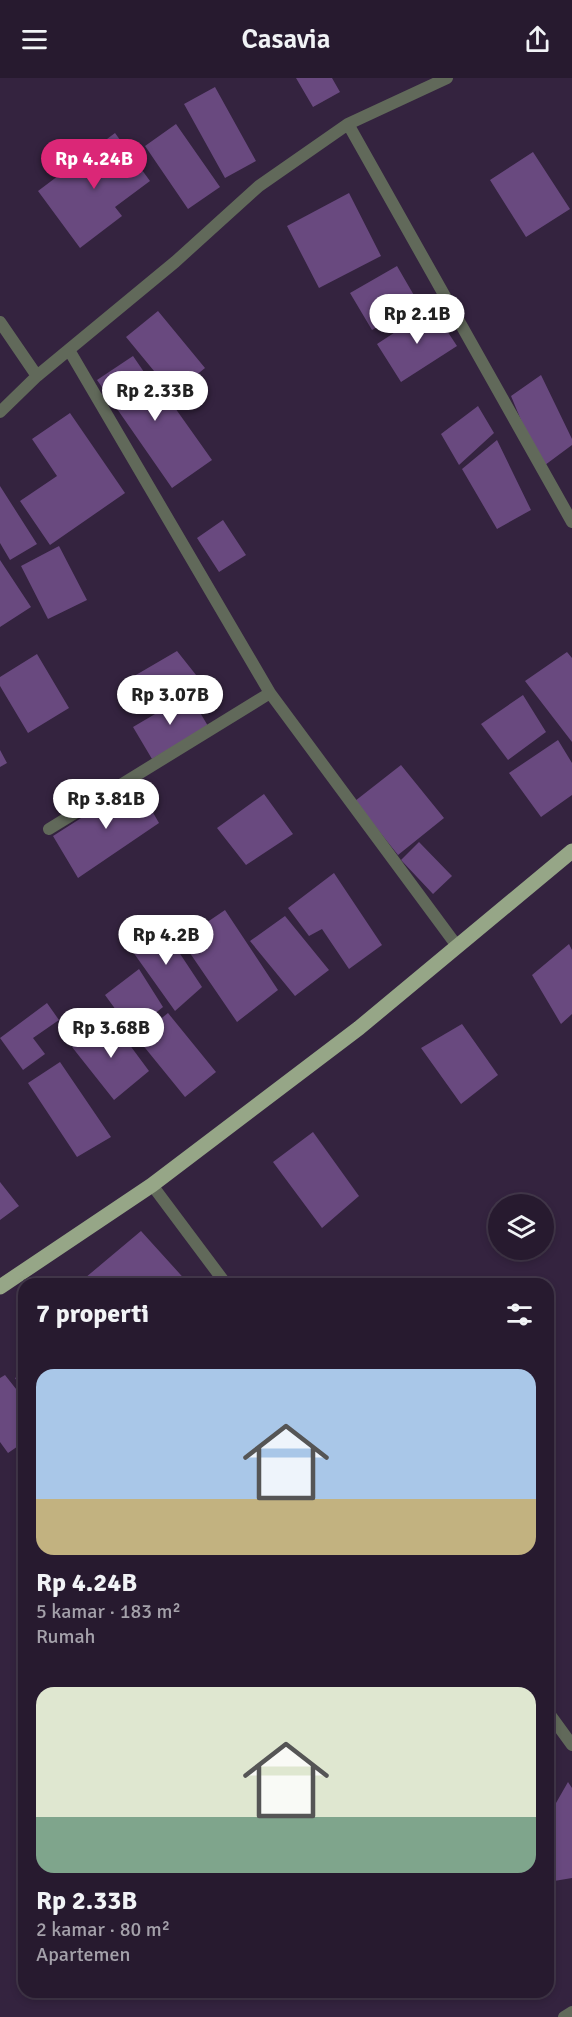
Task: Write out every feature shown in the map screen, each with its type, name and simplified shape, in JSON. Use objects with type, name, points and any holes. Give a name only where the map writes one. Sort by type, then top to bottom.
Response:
[{"type":"main road","points":[[0,1287],[152,1185],[359,1028],[572,851]]},
{"type":"street","points":[[0,412],[37,376],[175,262],[259,186],[348,124],[447,78]]},
{"type":"street","points":[[348,124],[572,522]]},
{"type":"street","points":[[0,322],[37,376]]},
{"type":"street","points":[[69,350],[270,693],[457,946]]},
{"type":"street","points":[[49,829],[270,693]]},
{"type":"street","points":[[152,1185],[222,1278]]},
{"type":"street","points":[[554,1720],[572,1745]]},
{"type":"street","points":[[564,2017],[572,2012]]},
{"type":"building","points":[[296,78],[332,78],[340,92],[313,107]]},
{"type":"building","points":[[215,87],[256,161],[225,178],[184,104]]},
{"type":"building","points":[[176,124],[220,187],[188,209],[145,146]]},
{"type":"building","points":[[115,133],[150,181],[115,207],[122,216],[80,248],[38,191]]},
{"type":"building","points":[[533,152],[570,209],[526,237],[490,180]]},
{"type":"building","points":[[349,193],[381,256],[319,288],[287,226]]},
{"type":"building","points":[[397,266],[419,304],[372,330],[350,293]]},
{"type":"building","points":[[432,308],[457,346],[401,382],[377,344]]},
{"type":"building","points":[[158,311],[205,368],[173,394],[126,337]]},
{"type":"building","points":[[133,356],[164,401],[168,398],[212,460],[172,488],[97,380]]},
{"type":"building","points":[[541,375],[572,439],[572,445],[541,468],[511,396]]},
{"type":"building","points":[[478,406],[494,433],[459,465],[441,434]]},
{"type":"building","points":[[70,413],[125,493],[50,545],[20,501],[57,476],[32,439]]},
{"type":"building","points":[[497,440],[531,510],[497,529],[462,469]]},
{"type":"building","points":[[0,486],[37,544],[10,560],[0,543]]},
{"type":"building","points":[[223,520],[246,555],[219,572],[197,538]]},
{"type":"building","points":[[59,546],[87,600],[48,619],[21,566]]},
{"type":"building","points":[[0,560],[31,607],[0,627]]},
{"type":"building","points":[[177,651],[200,680],[149,713],[129,679]]},
{"type":"building","points":[[567,652],[572,658],[572,742],[525,681]]},
{"type":"building","points":[[37,654],[69,708],[28,733],[0,686],[0,677]]},
{"type":"building","points":[[189,694],[208,726],[152,759],[133,727]]},
{"type":"building","points":[[523,695],[546,732],[508,760],[481,724]]},
{"type":"building","points":[[558,740],[572,763],[572,795],[541,817],[509,773]]},
{"type":"building","points":[[0,750],[7,763],[0,767]]},
{"type":"building","points":[[401,765],[444,818],[398,855],[355,801]]},
{"type":"building","points":[[136,783],[159,823],[78,878],[53,836]]},
{"type":"building","points":[[264,794],[293,834],[246,865],[217,828]]},
{"type":"building","points":[[419,842],[452,876],[433,894],[401,860]]},
{"type":"building","points":[[334,873],[382,945],[349,969],[322,929],[309,936],[288,908]]},
{"type":"building","points":[[225,910],[278,990],[237,1022],[181,940]]},
{"type":"building","points":[[285,916],[329,970],[295,996],[250,941]]},
{"type":"building","points":[[159,922],[202,987],[175,1011],[128,945]]},
{"type":"building","points":[[569,944],[572,950],[572,1014],[561,1024],[532,975]]},
{"type":"building","points":[[139,969],[163,1007],[132,1032],[105,995]]},
{"type":"building","points":[[47,1003],[59,1020],[33,1038],[45,1054],[23,1070],[0,1038]]},
{"type":"building","points":[[168,1013],[216,1072],[185,1097],[137,1038]]},
{"type":"building","points":[[109,1017],[149,1071],[114,1100],[72,1047]]},
{"type":"building","points":[[462,1024],[498,1075],[461,1104],[421,1048]]},
{"type":"building","points":[[60,1062],[111,1137],[77,1157],[28,1083]]},
{"type":"building","points":[[313,1132],[359,1196],[322,1228],[273,1162]]},
{"type":"building","points":[[0,1182],[19,1206],[0,1220]]},
{"type":"building","points":[[141,1231],[184,1278],[85,1278]]},
{"type":"building","points":[[5,1375],[18,1391],[18,1446],[8,1453],[0,1442],[0,1378]]},
{"type":"building","points":[[568,1782],[572,1788],[572,1878],[554,1881],[554,1806]]}]
